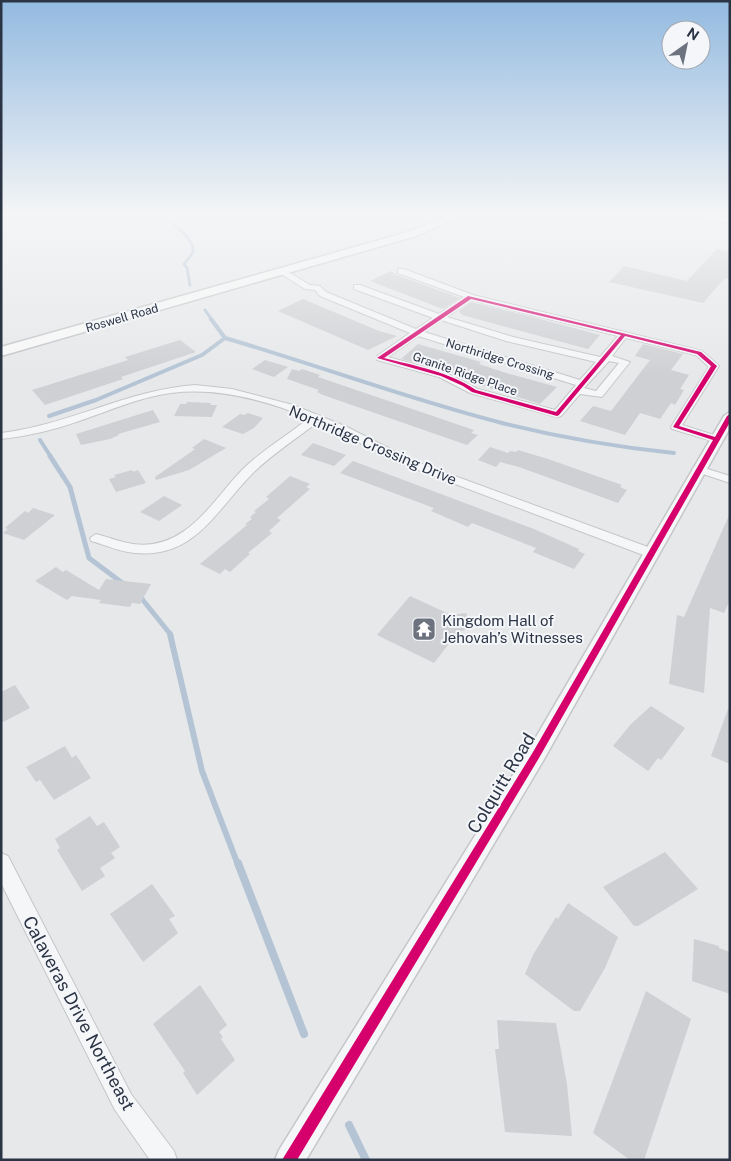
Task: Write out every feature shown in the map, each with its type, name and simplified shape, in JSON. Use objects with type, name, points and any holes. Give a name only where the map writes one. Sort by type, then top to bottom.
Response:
[{"type":"main road","name":"Roswell Road","points":[[1,352],[296,268]]},
{"type":"street","name":"Northridge Crossing","points":[[287,271],[308,287],[317,288],[323,294],[345,304],[417,333],[581,387],[598,395],[625,362],[605,359]]},
{"type":"street","points":[[401,271],[470,297],[699,353],[714,366],[676,427],[716,439]]},
{"type":"street","points":[[357,287],[440,318],[572,355],[605,359]]},
{"type":"street","name":"Northridge Crossing","points":[[417,333],[470,297]]},
{"type":"street","name":"Granite Ridge Place","points":[[417,333],[380,358],[452,379],[474,391],[557,414],[581,387]]},
{"type":"street","points":[[581,387],[624,335]]},
{"type":"street","name":"Northridge Crossing Drive","points":[[1,436],[53,428],[144,396],[192,388],[217,388],[241,392],[343,429],[408,463],[651,552]]},
{"type":"street","name":"Colquitt Road","points":[[289,1160],[536,756],[698,469],[730,416]]},
{"type":"street","points":[[96,538],[140,549],[165,546],[187,538],[207,520],[249,470],[316,418]]},
{"type":"street","points":[[698,469],[730,480]]},
{"type":"street","name":"Calaveras Drive Northeast","points":[[1,862],[122,1102],[165,1160]]},
{"type":"building","points":[[622,268],[633,268],[687,281],[699,268],[730,268],[730,280],[725,278],[703,303],[609,282]]},
{"type":"building","points":[[391,271],[397,275],[460,298],[443,309],[370,281]]},
{"type":"building","points":[[303,299],[379,331],[397,336],[368,350],[278,311]]},
{"type":"building","points":[[471,302],[600,335],[588,349],[462,315],[459,311]]},
{"type":"building","points":[[180,340],[196,352],[45,405],[32,390],[128,360],[125,357]]},
{"type":"building","points":[[418,344],[481,362],[479,364],[503,372],[557,387],[540,404],[473,383],[475,381],[446,371],[401,359]]},
{"type":"building","points":[[643,344],[683,354],[671,370],[689,375],[680,389],[684,390],[675,405],[671,403],[660,419],[640,413],[625,435],[580,421],[593,406],[611,411],[650,360],[635,356]]},
{"type":"building","points":[[265,360],[288,367],[274,377],[252,369]]},
{"type":"building","points":[[292,369],[299,371],[302,369],[320,375],[318,377],[474,430],[471,433],[478,435],[467,445],[323,395],[317,392],[319,390],[287,379]]},
{"type":"building","points":[[187,402],[217,405],[212,417],[174,416],[180,404],[186,404]]},
{"type":"building","points":[[153,410],[160,422],[118,434],[110,439],[81,445],[76,434]]},
{"type":"building","points":[[248,413],[263,418],[254,428],[243,434],[222,427],[240,414]]},
{"type":"building","points":[[204,439],[226,448],[189,470],[156,480],[155,477],[195,449],[192,448]]},
{"type":"building","points":[[313,443],[346,455],[334,466],[301,455]]},
{"type":"building","points":[[490,447],[508,453],[518,450],[548,459],[622,485],[620,487],[627,490],[618,503],[519,467],[500,462],[496,467],[478,460]]},
{"type":"building","points":[[353,461],[534,529],[579,549],[578,551],[585,554],[574,569],[533,552],[536,548],[472,523],[468,527],[431,511],[434,508],[340,473]]},
{"type":"building","points":[[132,470],[133,472],[138,470],[146,483],[116,492],[109,479],[116,477],[114,475]]},
{"type":"building","points":[[290,476],[310,484],[306,487],[310,489],[277,518],[281,520],[269,531],[272,533],[248,553],[250,554],[230,572],[225,569],[220,574],[200,564],[247,525],[245,524],[252,519],[250,517],[256,512],[254,511],[269,499],[266,497]]},
{"type":"building","points":[[164,496],[182,505],[159,521],[140,512]]},
{"type":"building","points":[[33,508],[55,515],[24,540],[3,533],[8,529],[5,528],[25,511],[28,513]]},
{"type":"building","points":[[730,513],[730,600],[724,613],[710,608],[704,693],[669,684],[677,615],[684,617]]},
{"type":"building","points":[[56,567],[63,572],[66,570],[99,590],[106,579],[151,584],[140,604],[132,603],[130,607],[99,603],[101,600],[72,596],[67,600],[35,581]]},
{"type":"building","name":"Kingdom Hall of Jehovah’s Witnesses","points":[[410,596],[451,615],[466,613],[471,628],[458,632],[434,663],[377,635]]},
{"type":"building","points":[[15,685],[30,708],[1,723],[1,692]]},
{"type":"building","points":[[651,706],[685,728],[661,760],[658,758],[648,771],[613,746],[631,724]]},
{"type":"building","points":[[728,709],[730,710],[730,764],[711,756]]},
{"type":"building","points":[[65,746],[72,758],[76,755],[91,778],[54,800],[40,780],[36,782],[26,767]]},
{"type":"building","points":[[90,816],[97,826],[104,822],[120,847],[111,853],[115,858],[100,868],[105,876],[82,891],[57,850],[60,848],[55,839]]},
{"type":"building","points":[[665,852],[698,889],[638,926],[634,926],[603,887]]},
{"type":"building","points":[[152,884],[175,916],[169,919],[178,933],[143,962],[110,914]]},
{"type":"building","points":[[568,903],[618,937],[605,968],[580,1011],[574,1011],[525,974],[533,955],[556,917],[558,919]]},
{"type":"building","points":[[694,939],[719,946],[719,948],[730,952],[730,994],[692,981]]},
{"type":"building","points":[[200,985],[227,1025],[219,1032],[223,1037],[221,1039],[235,1060],[197,1095],[183,1073],[185,1071],[153,1024]]},
{"type":"building","points":[[646,991],[691,1019],[644,1160],[630,1160],[593,1133]]},
{"type":"building","points":[[497,1020],[556,1023],[567,1084],[572,1136],[505,1132],[495,1049],[499,1049]]},
{"type":"waterway","points":[[187,268],[190,285]]},
{"type":"waterway","points":[[205,310],[212,320]]},
{"type":"waterway","points":[[211,319],[225,338]]},
{"type":"waterway","points":[[49,416],[96,400],[202,355],[225,338]]},
{"type":"waterway","points":[[225,338],[467,414],[566,437],[609,445],[674,453]]},
{"type":"waterway","points":[[40,440],[51,457]]},
{"type":"waterway","points":[[50,456],[70,487],[89,558],[125,585]]},
{"type":"waterway","points":[[138,594],[171,635]]},
{"type":"waterway","points":[[170,634],[202,771],[238,865]]},
{"type":"waterway","points":[[238,863],[304,1034]]},
{"type":"waterway","points":[[349,1125],[366,1160]]},
{"type":"cycle path","points":[[624,335],[557,414],[474,391],[442,375],[380,358],[470,297],[699,353],[714,366],[676,427],[716,439]]},
{"type":"cycle path","points":[[289,1160],[536,755],[730,416]]},
{"type":"place","name":"Kingdom Hall of Jehovah’s Witnesses","points":[[424,629]]}]
